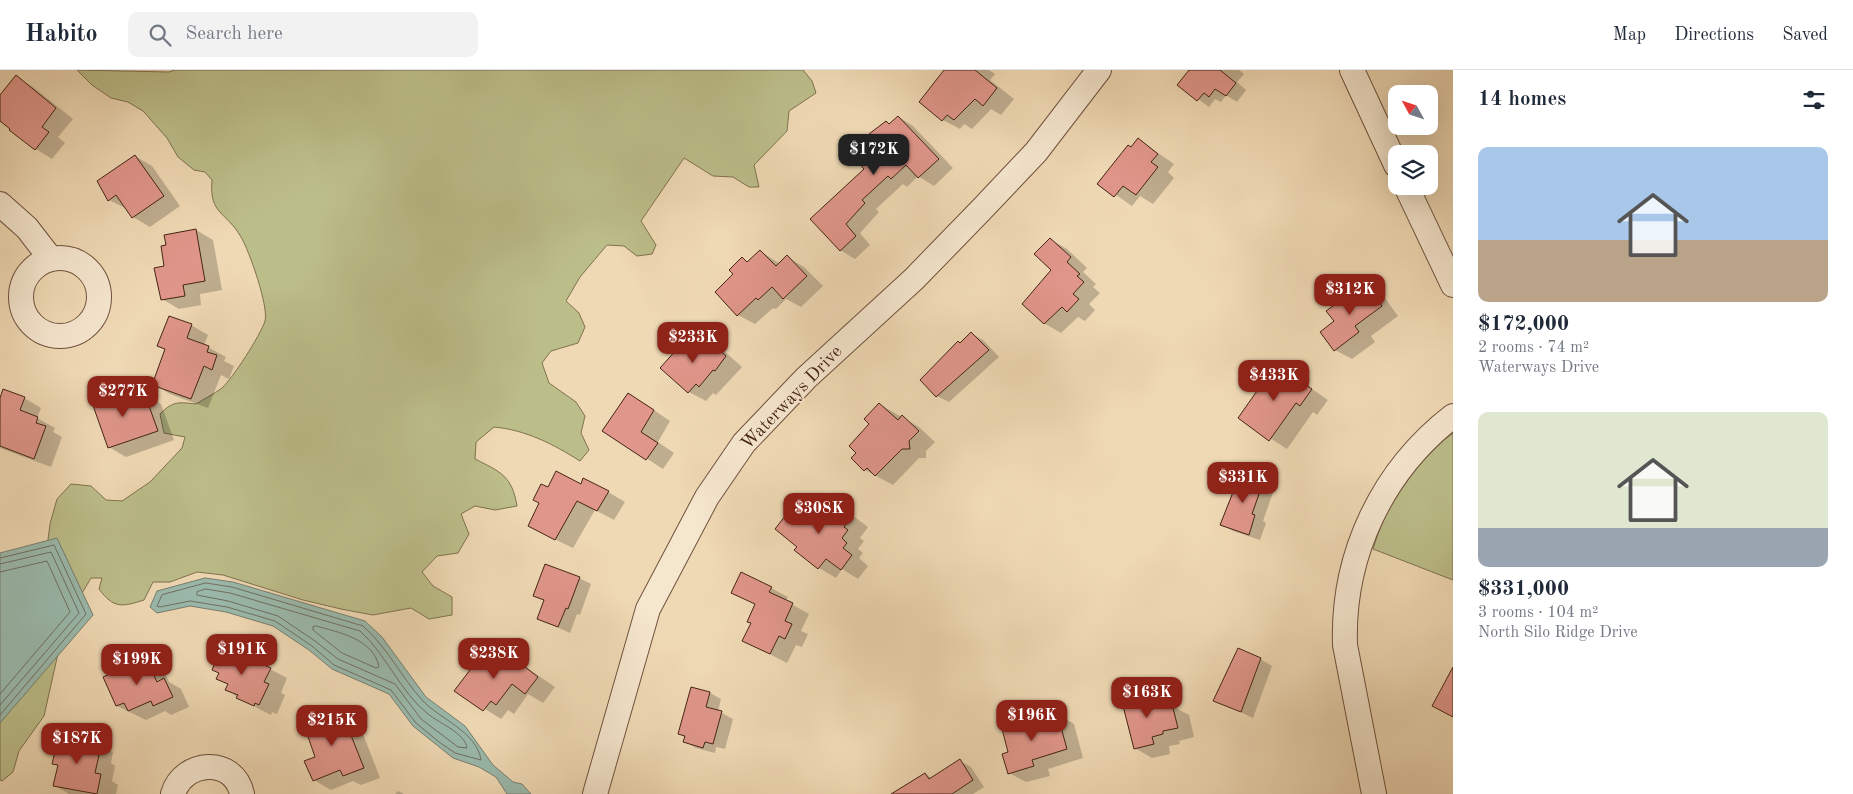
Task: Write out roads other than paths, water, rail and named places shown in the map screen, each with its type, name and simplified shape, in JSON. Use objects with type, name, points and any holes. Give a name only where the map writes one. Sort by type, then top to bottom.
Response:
[{"type":"street","name":"Waterways Drive","points":[[595,794],[648,609],[707,497],[744,443],[806,378],[914,279],[982,209],[1036,152],[1098,70]]},
{"type":"street","points":[[1352,70],[1388,148]]},
{"type":"street","points":[[1410,195],[1453,285]]},
{"type":"street","points":[[0,204],[27,228],[51,259]]},
{"type":"street","points":[[1374,794],[1345,645],[1344,624],[1352,568],[1368,522],[1388,486],[1429,435],[1453,416]]},
{"type":"street","points":[[173,794],[175,786],[182,776],[202,766],[214,766],[225,770],[234,778],[242,794]]},
{"type":"water","points":[[57,538],[93,615],[0,723],[0,553]]},
{"type":"water","points":[[205,578],[233,582],[365,621],[382,637],[426,697],[465,726],[493,765],[513,782],[522,784],[531,794],[507,794],[496,777],[479,767],[453,758],[413,726],[389,694],[332,669],[309,650],[273,626],[226,612],[190,606],[157,613],[150,607],[157,591]]}]
